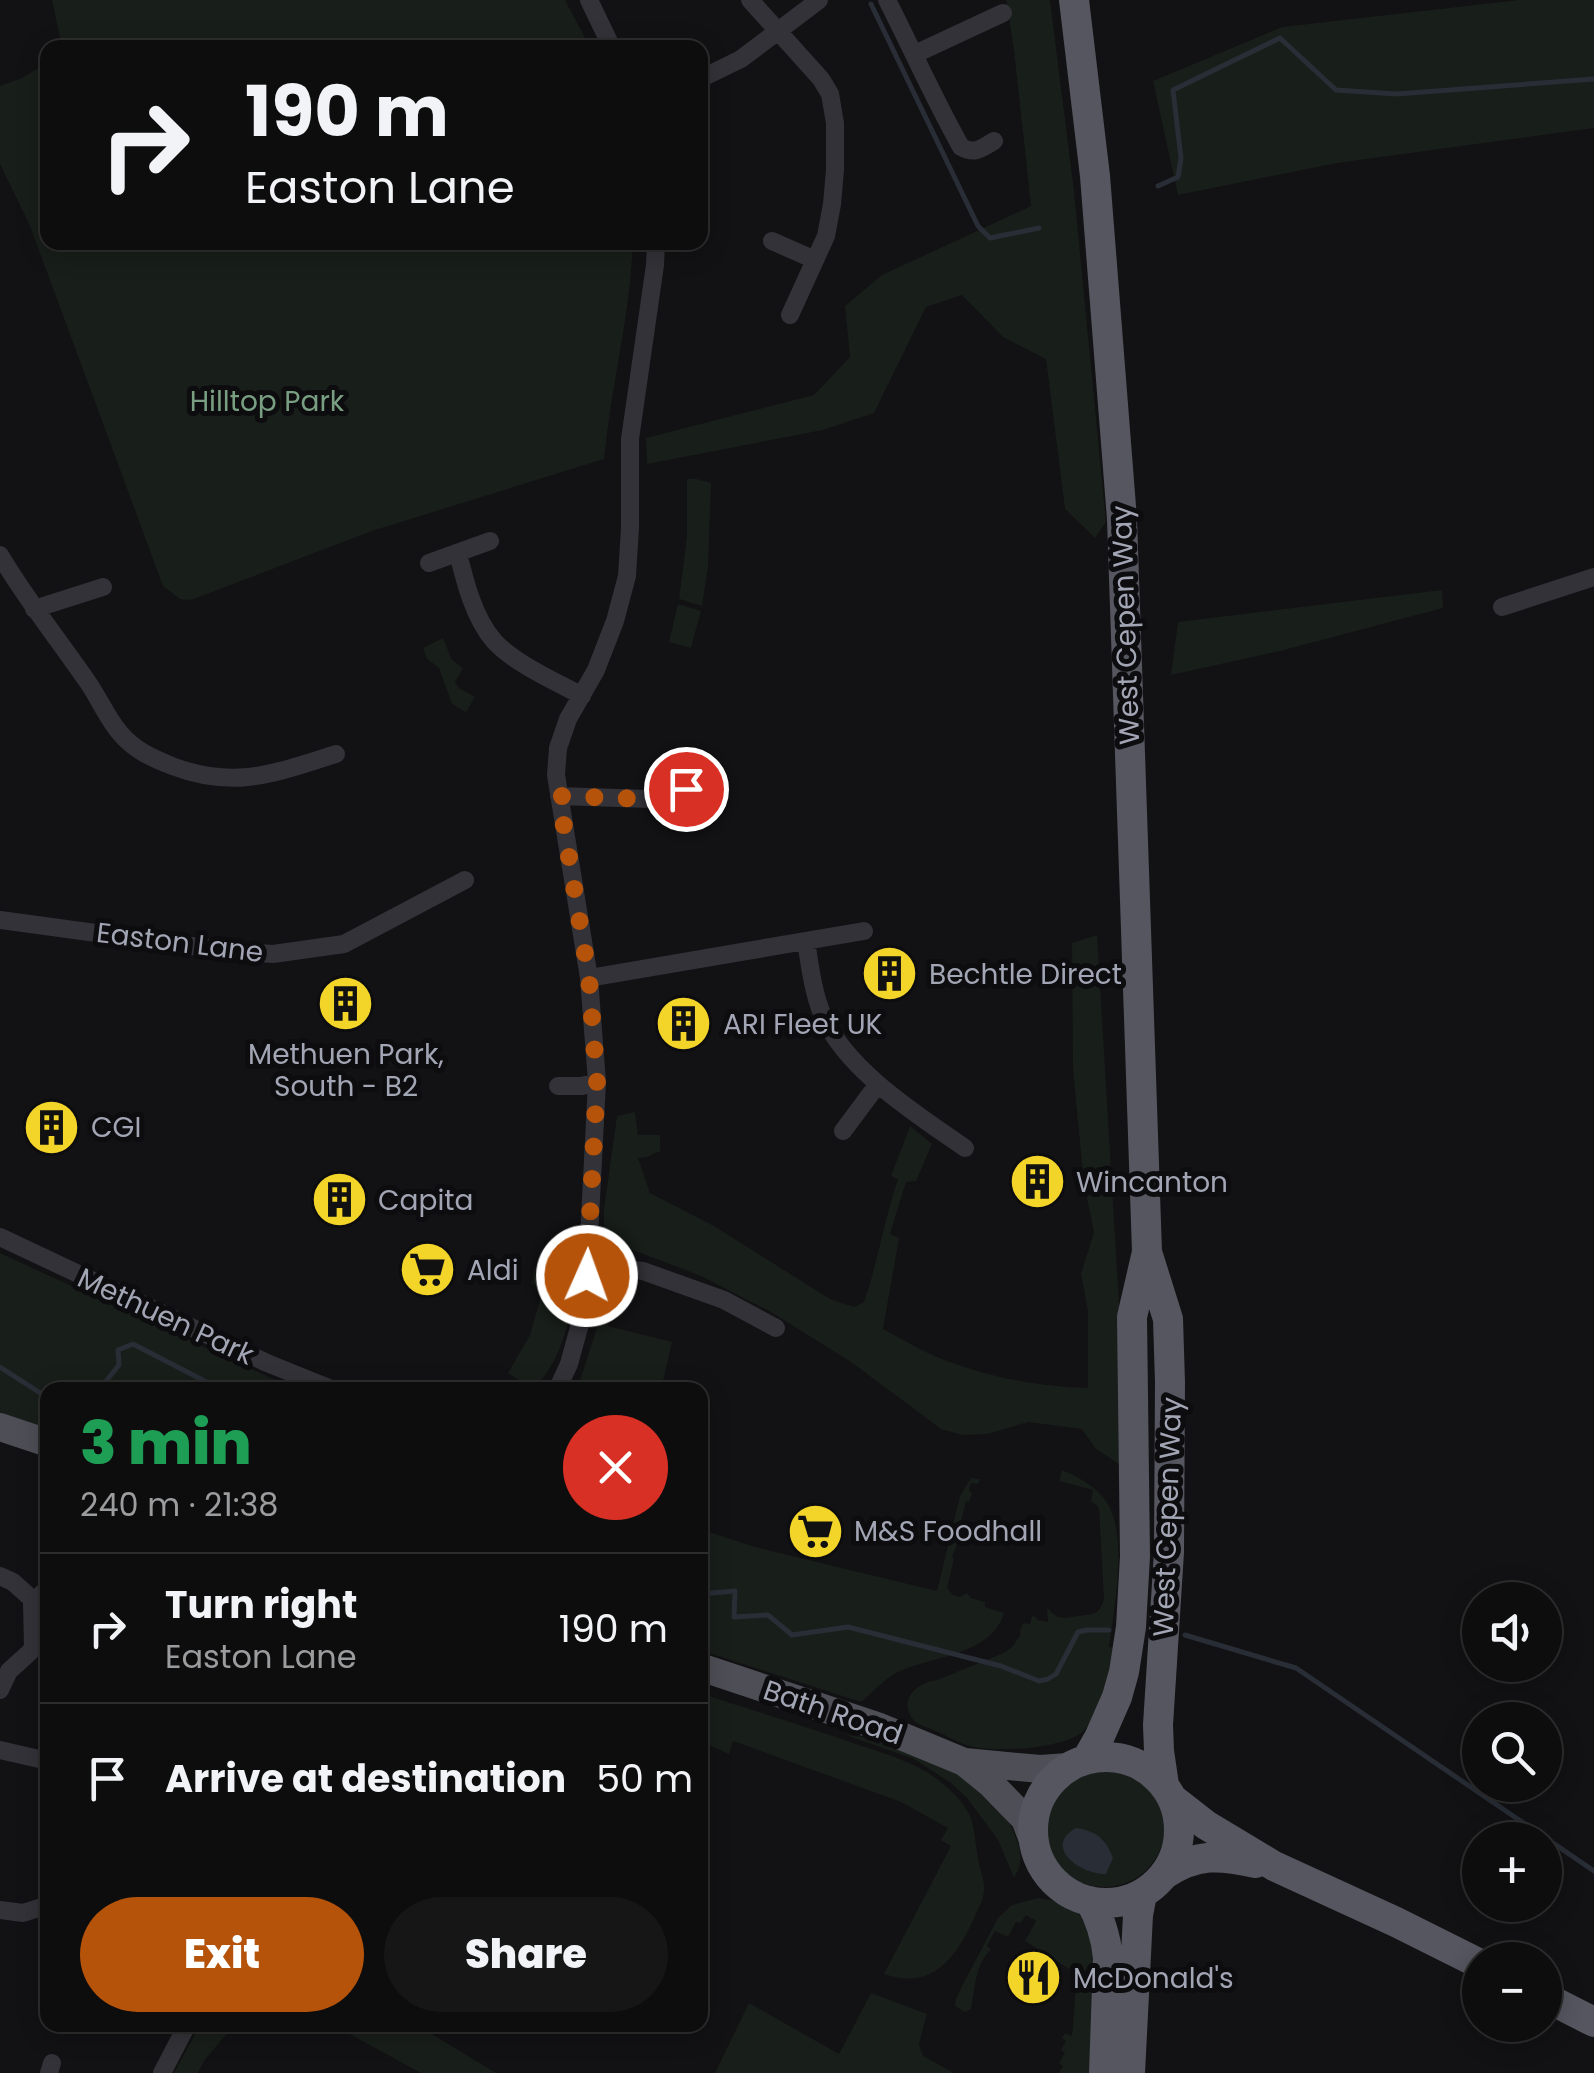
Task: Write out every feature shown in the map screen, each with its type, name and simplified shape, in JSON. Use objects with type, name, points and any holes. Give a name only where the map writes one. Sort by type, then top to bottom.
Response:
[{"type":"highway","name":"West Cepen Way","points":[[1074,0],[1096,190],[1121,502],[1147,1252],[1132,1317],[1136,1556],[1131,1627],[1117,1697],[1104,1728],[1077,1763]]},
{"type":"highway","name":"West Cepen Way","points":[[1147,1252],[1168,1318],[1169,1552],[1158,1751],[1169,1793]]},
{"type":"highway","points":[[1274,1866],[1206,1856],[1183,1862],[1124,1901],[1090,1901],[1072,1894],[1054,1880],[1042,1863],[1034,1842],[1034,1821],[1039,1800],[1051,1781],[1077,1763],[1109,1756],[1132,1760],[1151,1772],[1206,1825],[1274,1866],[1462,1955]]},
{"type":"highway","points":[[1130,2073],[1138,1915],[1154,1884],[1174,1858],[1179,1838],[1179,1819],[1169,1793]]},
{"type":"highway","points":[[1090,1901],[1108,1958],[1104,2073]]},
{"type":"highway","points":[[1562,2006],[1594,2022]]},
{"type":"main road","points":[[0,1427],[40,1440]]},
{"type":"main road","name":"Bath Road","points":[[708,1670],[877,1726],[964,1762],[990,1782],[1025,1820],[1034,1842]]},
{"type":"main road","name":"Bath Road","points":[[964,1762],[1040,1769],[1077,1763]]},
{"type":"street","points":[[589,0],[608,40]]},
{"type":"street","points":[[750,0],[820,79],[830,94],[832,108],[835,170],[826,236],[790,315]]},
{"type":"street","points":[[708,75],[741,59],[819,0]]},
{"type":"street","points":[[887,0],[962,147],[970,152],[994,141]]},
{"type":"street","points":[[914,54],[1003,12]]},
{"type":"street","points":[[772,241],[815,260]]},
{"type":"street","points":[[561,1382],[583,1313],[597,1082],[589,978],[556,775],[558,748],[568,719],[596,670],[627,576],[630,439],[656,250]]},
{"type":"street","points":[[429,563],[490,541]]},
{"type":"street","points":[[458,552],[473,602],[493,639],[508,653],[582,696]]},
{"type":"street","points":[[0,554],[120,733],[146,756],[196,774],[235,779],[268,776],[336,754]]},
{"type":"street","points":[[1502,607],[1594,577]]},
{"type":"street","points":[[34,609],[103,587]]},
{"type":"street","points":[[559,796],[648,799],[686,789]]},
{"type":"street","name":"Easton Lane","points":[[0,920],[273,954],[344,944],[464,880]]},
{"type":"street","points":[[589,978],[864,931]]},
{"type":"street","points":[[806,940],[814,985],[823,1016],[833,1033],[878,1084],[964,1148]]},
{"type":"street","points":[[558,1086],[597,1082]]},
{"type":"street","points":[[843,1131],[878,1084]]},
{"type":"street","name":"Methuen Park","points":[[0,1237],[314,1382]]},
{"type":"street","points":[[587,1276],[624,1269],[643,1270],[724,1300],[776,1328]]},
{"type":"street","points":[[0,1576],[40,1594],[31,1607],[33,1647],[9,1670],[0,1690]]},
{"type":"street","points":[[0,1750],[40,1759]]},
{"type":"street","points":[[0,1910],[23,1913],[40,1908]]},
{"type":"street","points":[[162,2073],[183,2032]]},
{"type":"green space","points":[[52,0],[565,0],[586,40],[61,40]]},
{"type":"green space","points":[[1006,0],[1050,0],[1074,191],[1106,522],[1095,538],[1065,509],[1046,359],[1003,337],[962,295],[926,307],[874,413],[823,430],[647,464],[646,438],[814,395],[850,357],[845,306],[882,275],[1031,206]]},
{"type":"green space","points":[[1519,0],[1594,0],[1594,128],[1337,163],[1178,195],[1153,81],[1282,27]]},
{"type":"green space","name":"Hilltop Park","points":[[40,67],[40,250],[632,250],[604,459],[372,531],[191,600],[180,599],[163,586],[30,226],[0,164],[0,86]]},
{"type":"green space","points":[[687,479],[711,483],[708,566],[702,606],[679,599],[687,536]]},
{"type":"green space","points":[[1442,590],[1443,608],[1171,675],[1178,622]]},
{"type":"green space","points":[[678,604],[701,611],[691,648],[669,642]]},
{"type":"green space","points":[[443,638],[452,660],[463,668],[455,682],[475,697],[466,712],[452,704],[439,668],[427,659],[423,648]]},
{"type":"green space","points":[[1097,935],[1129,1471],[1095,1448],[1082,1429],[1028,1422],[988,1434],[963,1435],[941,1429],[851,1362],[771,1312],[701,1276],[604,1239],[604,1209],[617,1116],[635,1112],[638,1135],[660,1135],[660,1151],[638,1158],[650,1193],[714,1226],[830,1299],[854,1307],[864,1302],[869,1287],[898,1179],[891,1176],[910,1126],[932,1144],[916,1181],[906,1182],[890,1234],[899,1238],[883,1329],[939,1358],[999,1377],[1088,1388],[1088,1311],[1081,1274],[1094,1232],[1084,1184],[1073,1070],[1072,943]]},
{"type":"green space","points":[[0,1253],[280,1382],[40,1382],[40,1432],[0,1418]]},
{"type":"green space","points":[[548,1258],[562,1263],[571,1272],[569,1320],[559,1351],[543,1379],[520,1382],[508,1373],[530,1335],[543,1289],[532,1284],[534,1268],[547,1269]]},
{"type":"green space","points":[[617,1289],[608,1326],[672,1342],[663,1382],[580,1382],[607,1296]]},
{"type":"green space","points":[[1062,1470],[1086,1482],[1102,1496],[1117,1532],[1118,1572],[1109,1647],[1117,1648],[1094,1717],[1081,1733],[1059,1743],[1014,1749],[969,1746],[919,1724],[908,1709],[909,1697],[918,1687],[1004,1653],[1021,1634],[1023,1623],[1030,1624],[1032,1616],[1048,1622],[1047,1607],[1064,1618],[1100,1609],[1104,1599],[1099,1508],[1091,1501],[1093,1490],[1059,1481]]},
{"type":"green space","points":[[971,1478],[980,1479],[978,1484],[971,1483],[972,1493],[966,1501],[947,1588],[953,1595],[967,1593],[985,1602],[985,1607],[1004,1613],[987,1638],[959,1652],[898,1672],[861,1702],[708,1653],[708,1532],[755,1547],[937,1591],[960,1496]]},
{"type":"green space","points":[[708,1696],[904,1761],[939,1780],[965,1806],[972,1820],[984,1891],[968,1931],[951,1957],[930,1974],[916,1978],[884,1974],[951,1846],[941,1840],[948,1828],[901,1802],[733,1741],[729,1754],[708,1745]]},
{"type":"green space","points":[[846,1735],[881,1740],[910,1750],[948,1768],[983,1792],[998,1806],[1017,1841],[1020,1860],[1014,1878],[998,1840],[951,1783],[914,1759]]},
{"type":"green space","points":[[1104,1765],[1127,1770],[1147,1783],[1160,1803],[1165,1826],[1160,1849],[1147,1869],[1127,1882],[1104,1887],[1081,1882],[1061,1869],[1048,1849],[1043,1826],[1048,1803],[1061,1783],[1081,1770]]},
{"type":"green space","points":[[1038,1898],[1062,1902],[1071,1908],[1093,1936],[1095,2073],[1059,2073],[1065,2053],[1061,2050],[1066,2041],[1062,2038],[1065,2033],[1072,2036],[1077,1974],[1025,1941],[1036,1921],[1026,1915],[1021,1923],[1016,1922],[1008,1937],[995,1931],[987,1946],[991,1949],[979,1970],[971,2009],[965,2012],[955,2006],[998,1918],[1012,1905]]},
{"type":"green space","points":[[871,1993],[927,2014],[919,2044],[923,2056],[954,2073],[715,2073],[749,2003],[839,2054]]},
{"type":"green space","points":[[196,2032],[228,2032],[198,2073],[174,2073]]},
{"type":"green space","points":[[346,2032],[429,2032],[496,2073],[421,2073]]},
{"type":"shaded area","points":[[1076,1828],[1095,1834],[1107,1846],[1113,1858],[1106,1874],[1086,1870],[1064,1851],[1067,1835]]},
{"type":"waterway","points":[[871,4],[978,226],[990,238],[1039,228]]},
{"type":"waterway","points":[[1158,186],[1178,177],[1181,158],[1173,90],[1280,38],[1336,90],[1397,94],[1594,79]]},
{"type":"waterway","points":[[105,1382],[119,1365],[118,1350],[133,1344],[207,1382]]},
{"type":"waterway","points":[[0,1367],[40,1393]]},
{"type":"waterway","points":[[708,1593],[735,1591],[734,1617],[768,1615],[792,1635],[848,1627],[1001,1666],[1039,1681],[1056,1674],[1078,1632],[1109,1630]]},
{"type":"waterway","points":[[1185,1635],[1296,1668],[1594,1871]]},
{"type":"place","name":"Bechtle Direct","points":[[890,974]]},
{"type":"place","name":"Methuen Park, South - B2","points":[[346,1003]]},
{"type":"place","name":"ARI Fleet UK","points":[[684,1024]]},
{"type":"place","name":"CGI","points":[[52,1127]]},
{"type":"place","name":"Wincanton","points":[[1037,1182]]},
{"type":"place","name":"Capita","points":[[339,1200]]},
{"type":"place","name":"Aldi","points":[[428,1270]]},
{"type":"place","name":"M&S Foodhall","points":[[815,1531]]},
{"type":"place","name":"McDonald's","points":[[1034,1978]]},
{"type":"route","points":[[587,1276],[597,1082],[589,978],[559,796],[648,799],[686,789]]}]
